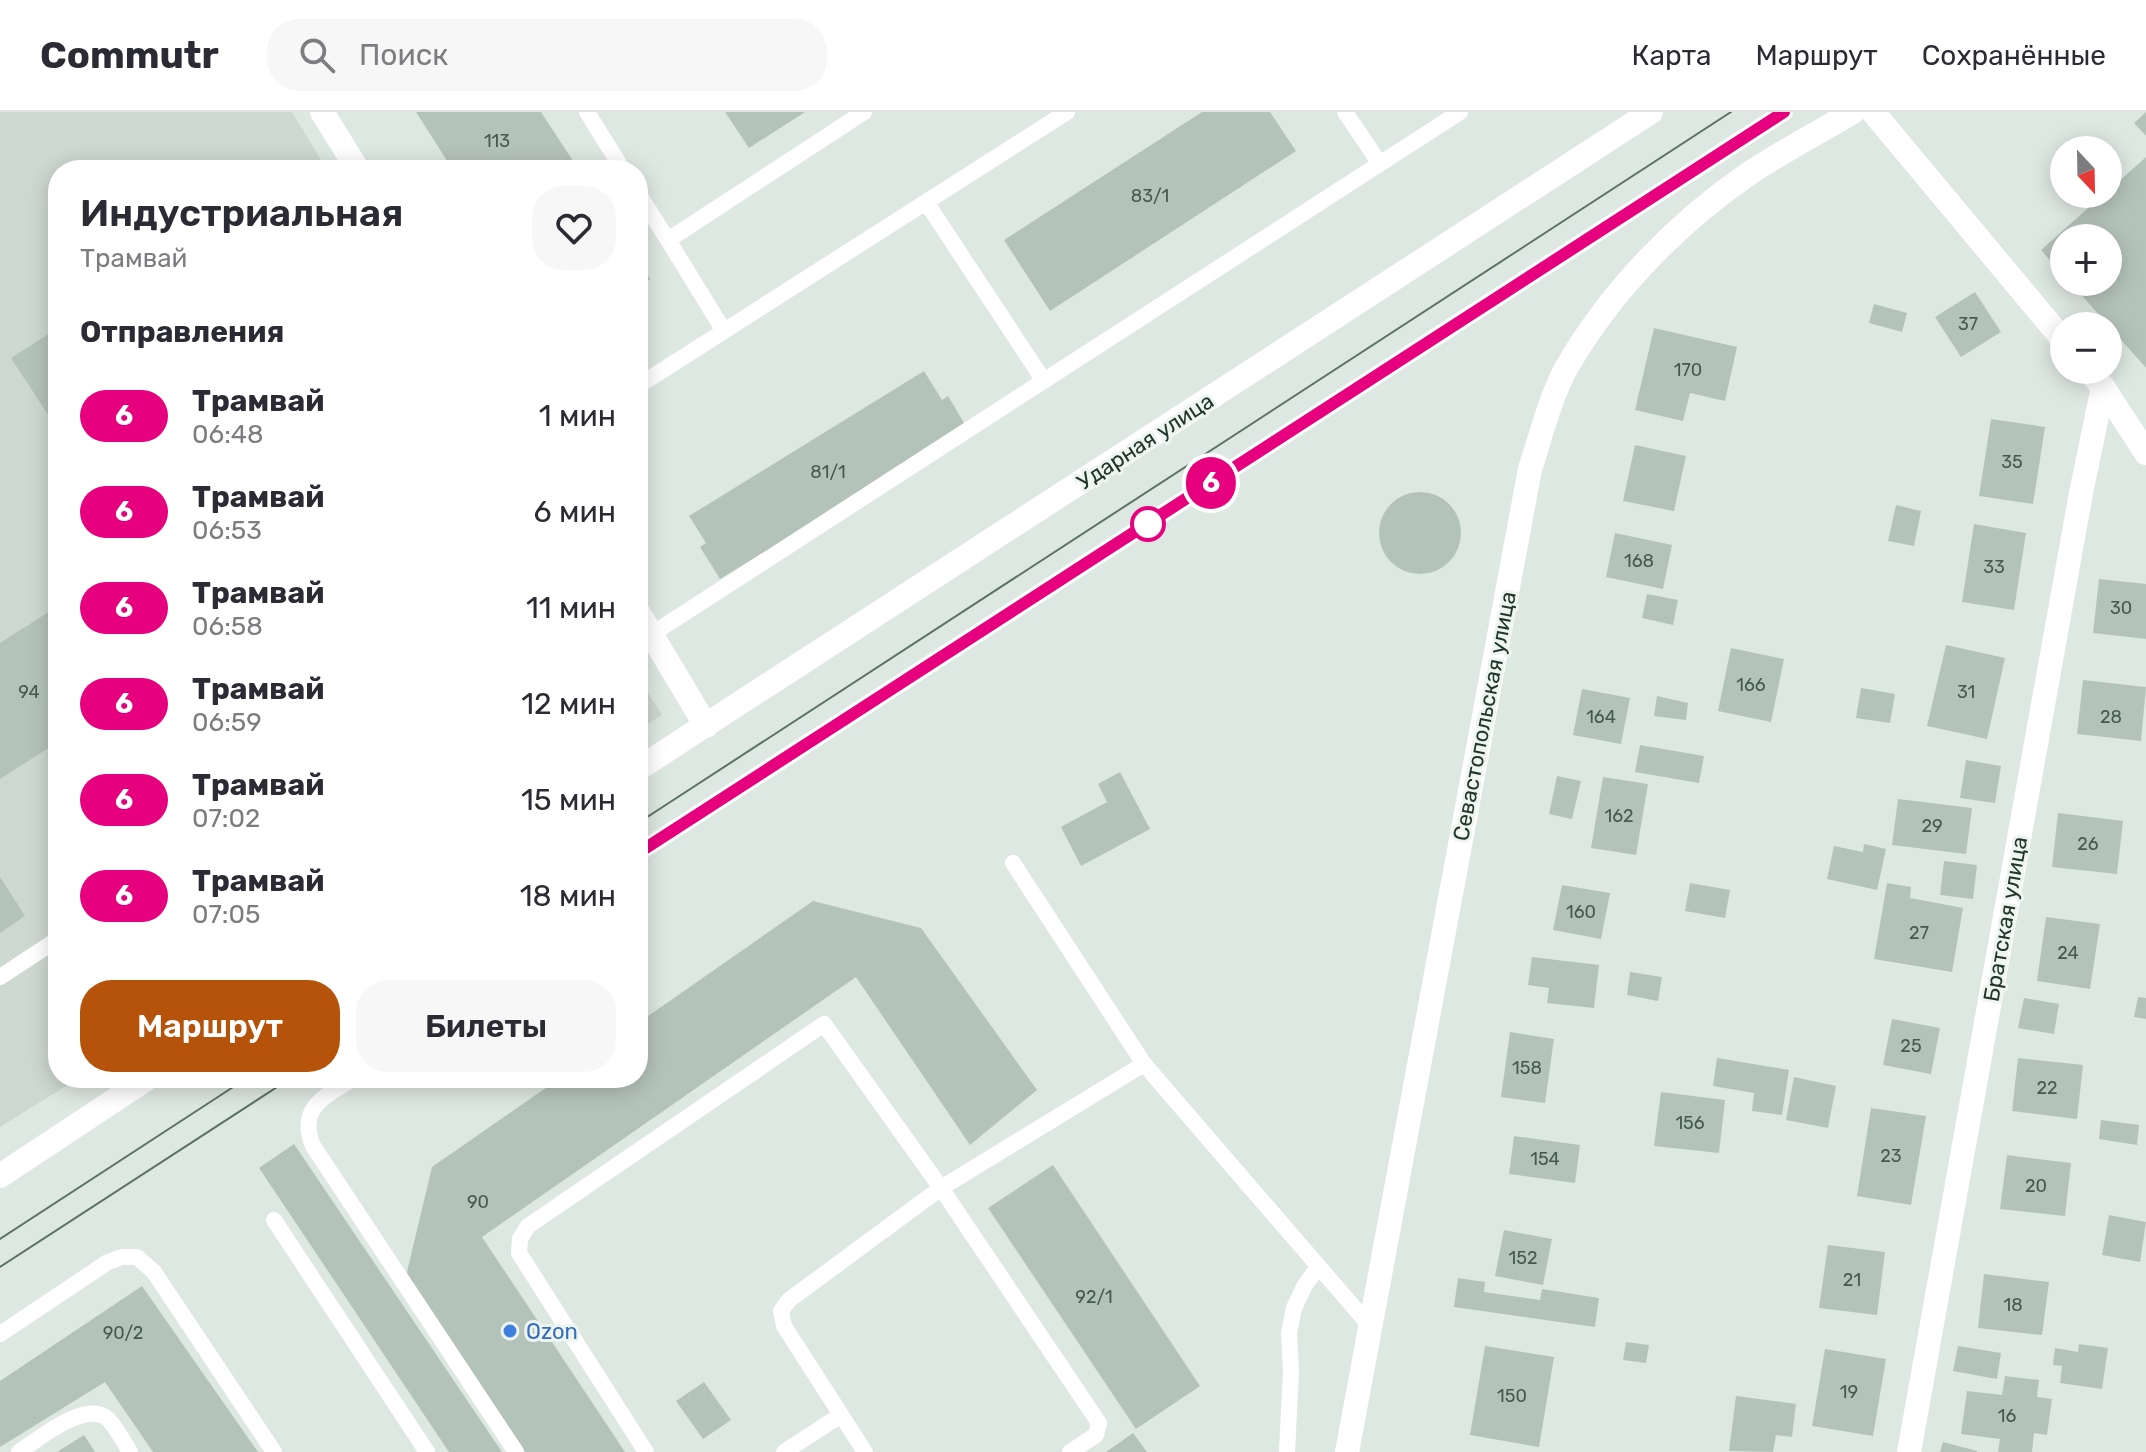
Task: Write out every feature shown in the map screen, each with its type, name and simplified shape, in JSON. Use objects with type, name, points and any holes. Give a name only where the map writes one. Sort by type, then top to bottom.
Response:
[{"type":"street","points":[[322,112],[352,160]]},
{"type":"street","name":"Ударная улица","points":[[648,763],[1651,112]]},
{"type":"street","name":"Севастопольская улица","points":[[1347,1452],[1530,469],[1558,390],[1567,367],[1620,289],[1688,221],[1748,174],[1853,112]]},
{"type":"street","points":[[1873,112],[2050,324]]},
{"type":"street","name":"Братская улица","points":[[1909,1452],[2078,509],[2094,384]]},
{"type":"street","points":[[2098,384],[2146,453]]},
{"type":"street","points":[[648,628],[706,726]]},
{"type":"street","points":[[0,1176],[133,1088]]},
{"type":"lane","points":[[587,112],[617,160]]},
{"type":"lane","points":[[668,240],[864,112]]},
{"type":"lane","points":[[648,380],[1067,112]]},
{"type":"lane","points":[[1345,112],[1380,164]]},
{"type":"lane","points":[[652,634],[1460,112]]},
{"type":"lane","points":[[926,202],[1044,381]]},
{"type":"lane","points":[[648,209],[724,331]]},
{"type":"lane","points":[[1013,863],[1144,1064],[1370,1326]]},
{"type":"lane","points":[[0,977],[48,946]]},
{"type":"lane","points":[[646,1452],[519,1253],[520,1239],[528,1226],[824,1024],[941,1188],[1099,1423],[1096,1435],[1070,1452]]},
{"type":"lane","points":[[865,1452],[784,1326],[781,1311],[789,1300],[941,1188],[1144,1064]]},
{"type":"lane","points":[[339,1088],[319,1101],[311,1113],[307,1130],[313,1146],[516,1452]]},
{"type":"lane","points":[[274,1220],[427,1452]]},
{"type":"lane","points":[[0,1334],[108,1262],[122,1257],[137,1257],[154,1272],[274,1452]]},
{"type":"lane","points":[[1287,1452],[1291,1371],[1289,1333],[1294,1308],[1318,1267]]},
{"type":"lane","points":[[19,1452],[80,1414],[93,1412],[108,1418],[130,1452]]},
{"type":"lane","points":[[784,1452],[841,1415]]},
{"type":"shaded area","points":[[0,112],[292,112],[321,160],[48,160],[48,1088],[63,1088],[0,1127]]},
{"type":"shaded area","points":[[648,693],[662,715],[648,724]]},
{"type":"building","points":[[416,112],[541,112],[572,160],[447,160]]},
{"type":"building","points":[[725,112],[805,112],[749,148]]},
{"type":"building","points":[[1202,112],[1270,112],[1296,151],[1050,311],[1004,240]]},
{"type":"building","points":[[2146,112],[2146,136],[2134,123]]},
{"type":"building","points":[[2146,157],[2146,368],[2122,341],[2122,312],[2097,312],[2082,296],[2122,296],[2122,224],[2070,224],[2088,208],[2122,208],[2122,178]]},
{"type":"building","points":[[2050,242],[2050,260],[2041,250]]},
{"type":"building","points":[[1975,292],[2001,332],[1961,357],[1935,317]]},
{"type":"building","points":[[1874,304],[1907,313],[1902,332],[1869,323]]},
{"type":"building","points":[[1654,328],[1737,347],[1725,401],[1690,393],[1683,421],[1635,410]]},
{"type":"building","points":[[48,334],[48,415],[11,358]]},
{"type":"building","points":[[924,371],[942,400],[948,396],[967,428],[720,579],[700,547],[706,543],[689,516]]},
{"type":"building","points":[[1991,419],[2045,427],[2033,504],[1979,496]]},
{"type":"building","points":[[1635,445],[1686,456],[1674,511],[1623,501]]},
{"type":"building","points":[[1412,492],[1428,492],[1443,498],[1455,510],[1461,533],[1455,556],[1443,568],[1428,574],[1412,574],[1397,568],[1385,556],[1379,541],[1379,525],[1385,510],[1397,498]]},
{"type":"building","points":[[1896,505],[1921,511],[1914,546],[1888,541]]},
{"type":"building","points":[[1974,524],[2026,533],[2014,610],[1962,602]]},
{"type":"building","points":[[1615,533],[1672,545],[1663,589],[1606,577]]},
{"type":"building","points":[[2099,579],[2146,584],[2146,639],[2093,633]]},
{"type":"building","points":[[1647,594],[1678,600],[1673,625],[1642,618]]},
{"type":"building","points":[[48,612],[48,748],[0,779],[0,643]]},
{"type":"building","points":[[1946,645],[2005,658],[1987,739],[1927,726]]},
{"type":"building","points":[[1731,648],[1784,659],[1771,722],[1718,711]]},
{"type":"building","points":[[2083,680],[2146,687],[2141,741],[2077,734]]},
{"type":"building","points":[[1861,688],[1895,694],[1890,723],[1856,718]]},
{"type":"building","points":[[1582,689],[1630,698],[1621,744],[1573,735]]},
{"type":"building","points":[[1657,696],[1688,703],[1686,720],[1654,716]]},
{"type":"building","points":[[1640,745],[1704,756],[1699,783],[1635,772]]},
{"type":"building","points":[[1966,760],[2001,766],[1995,803],[1960,798]]},
{"type":"building","points":[[1120,772],[1150,829],[1081,866],[1061,827],[1107,802],[1098,784]]},
{"type":"building","points":[[1557,776],[1581,781],[1572,819],[1549,814]]},
{"type":"building","points":[[1603,777],[1648,784],[1636,855],[1591,848]]},
{"type":"building","points":[[1898,799],[1972,808],[1966,854],[1892,845]]},
{"type":"building","points":[[2058,813],[2123,821],[2117,874],[2052,867]]},
{"type":"building","points":[[1864,844],[1886,849],[1877,890],[1827,879],[1834,846],[1863,852]]},
{"type":"building","points":[[1944,861],[1977,865],[1973,899],[1940,895]]},
{"type":"building","points":[[0,877],[25,916],[0,933]]},
{"type":"building","points":[[1690,883],[1730,890],[1725,918],[1685,911]]},
{"type":"building","points":[[1887,883],[1911,887],[1910,898],[1963,908],[1952,972],[1874,959]]},
{"type":"building","points":[[1562,885],[1610,893],[1601,939],[1553,930]]},
{"type":"building","points":[[813,901],[921,928],[1037,1090],[970,1145],[856,977],[482,1237],[625,1452],[525,1452],[406,1276],[432,1167],[546,1088],[648,1088],[648,1016]]},
{"type":"building","points":[[2046,917],[2100,924],[2090,989],[2037,981]]},
{"type":"building","points":[[1532,957],[1599,965],[1594,1008],[1547,1003],[1549,988],[1528,985]]},
{"type":"building","points":[[1630,972],[1662,977],[1658,1001],[1627,995]]},
{"type":"building","points":[[2138,997],[2146,998],[2146,1019],[2134,1017]]},
{"type":"building","points":[[2024,998],[2059,1004],[2054,1034],[2018,1028]]},
{"type":"building","points":[[1892,1019],[1940,1028],[1931,1074],[1883,1065]]},
{"type":"building","points":[[1510,1032],[1554,1039],[1545,1103],[1501,1097]]},
{"type":"building","points":[[1717,1058],[1789,1070],[1782,1115],[1752,1111],[1754,1093],[1713,1086]]},
{"type":"building","points":[[2018,1058],[2083,1065],[2077,1119],[2012,1111]]},
{"type":"building","points":[[1794,1077],[1836,1086],[1828,1128],[1786,1120]]},
{"type":"building","points":[[1661,1092],[1725,1100],[1719,1153],[1654,1146]]},
{"type":"building","points":[[1871,1108],[1926,1116],[1911,1205],[1857,1196]]},
{"type":"building","points":[[2101,1120],[2139,1125],[2137,1145],[2099,1139]]},
{"type":"building","points":[[1514,1136],[1580,1145],[1575,1183],[1509,1174]]},
{"type":"building","points":[[294,1144],[502,1452],[449,1452],[259,1168]]},
{"type":"building","points":[[2007,1155],[2071,1163],[2065,1216],[2000,1209]]},
{"type":"building","points":[[1053,1165],[1200,1386],[1136,1429],[988,1208]]},
{"type":"building","points":[[2109,1215],[2146,1222],[2140,1262],[2102,1255]]},
{"type":"building","points":[[1504,1230],[1552,1239],[1543,1285],[1495,1276]]},
{"type":"building","points":[[1828,1245],[1885,1252],[1877,1315],[1819,1308]]},
{"type":"building","points":[[1984,1274],[2049,1282],[2042,1335],[1978,1328]]},
{"type":"building","points":[[1458,1278],[1485,1282],[1484,1292],[1540,1300],[1542,1289],[1599,1298],[1595,1327],[1454,1307]]},
{"type":"building","points":[[142,1286],[258,1452],[153,1452],[105,1382],[0,1447],[0,1381]]},
{"type":"building","points":[[1626,1342],[1649,1345],[1646,1363],[1623,1360]]},
{"type":"building","points":[[2079,1344],[2108,1348],[2102,1389],[2060,1383],[2062,1366],[2053,1365],[2055,1348],[2078,1352]]},
{"type":"building","points":[[1485,1346],[1554,1357],[1539,1447],[1470,1435]]},
{"type":"building","points":[[1958,1346],[2001,1353],[1997,1379],[1953,1371]]},
{"type":"building","points":[[1825,1349],[1886,1359],[1873,1436],[1812,1426]]},
{"type":"building","points":[[2005,1376],[2039,1380],[2037,1397],[2052,1399],[2047,1435],[2034,1433],[2032,1452],[1998,1452],[2000,1439],[1961,1434],[1967,1391],[2002,1395]]},
{"type":"building","points":[[704,1382],[731,1420],[703,1439],[676,1401]]},
{"type":"building","points":[[1736,1396],[1796,1404],[1792,1437],[1776,1435],[1773,1452],[1729,1451]]},
{"type":"building","points":[[1133,1433],[1147,1452],[1106,1452]]},
{"type":"building","points":[[84,1435],[95,1452],[57,1452]]},
{"type":"building","points":[[1943,1442],[1977,1451],[1977,1452],[1940,1452]]},
{"type":"tram line","points":[[648,816],[1731,112]]},
{"type":"tram line","points":[[648,847],[1784,112]]},
{"type":"tram line","name":"6","points":[[648,847],[1784,112]]},
{"type":"tram line","points":[[0,1239],[232,1088]]},
{"type":"tram line","points":[[0,1267],[276,1088]]},
{"type":"place","name":"Ozon","points":[[510,1331]]}]
